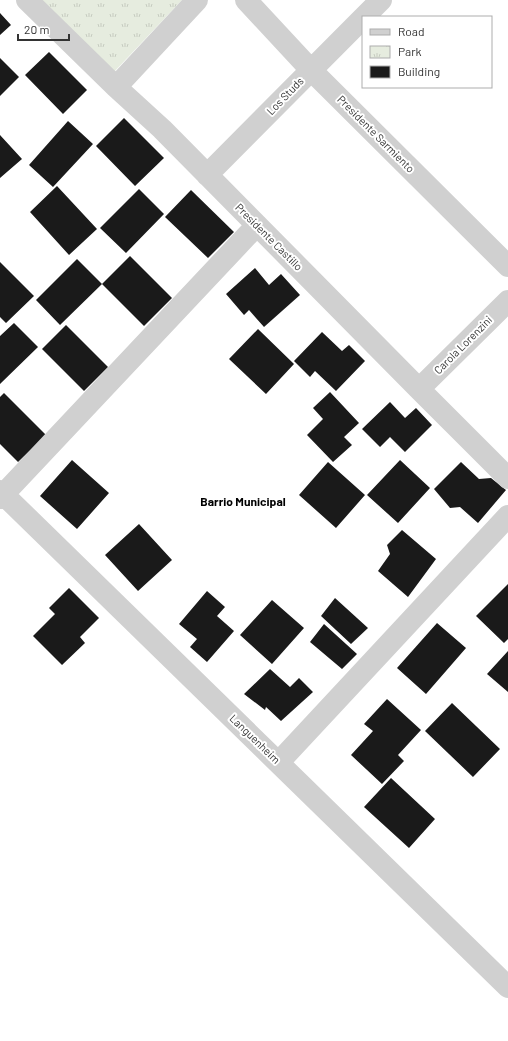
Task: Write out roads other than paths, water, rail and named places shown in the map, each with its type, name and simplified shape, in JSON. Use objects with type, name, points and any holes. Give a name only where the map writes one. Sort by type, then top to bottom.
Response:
[{"type":"street","name":"Presidente Castillo","points":[[27,0],[162,130],[508,478]]},
{"type":"street","points":[[116,87],[197,0]]},
{"type":"street","name":"Presidente Sarmiento","points":[[246,0],[311,70],[508,266]]},
{"type":"street","name":"Los Studs","points":[[364,16],[381,0]]},
{"type":"street","name":"Los Studs","points":[[207,175],[244,140],[362,18]]},
{"type":"street","points":[[1,495],[257,225]]},
{"type":"street","name":"Carola Lorenzini","points":[[419,390],[508,301]]},
{"type":"street","name":"Languenheim","points":[[1,495],[279,762],[508,987]]},
{"type":"street","points":[[279,762],[508,516]]},
{"type":"district","name":"Barrio Municipal","points":[[243,502]]}]
